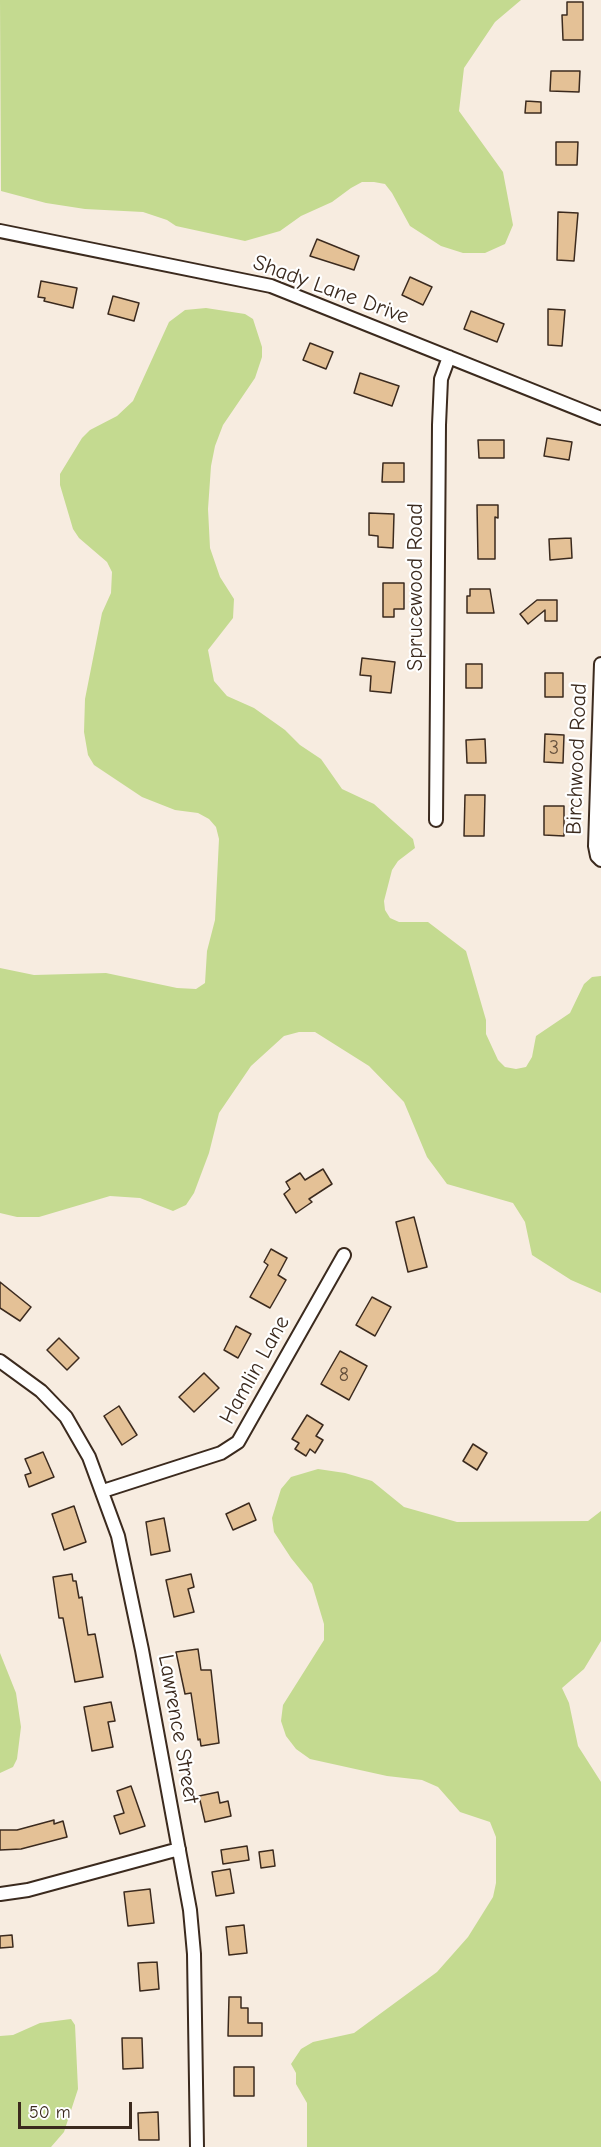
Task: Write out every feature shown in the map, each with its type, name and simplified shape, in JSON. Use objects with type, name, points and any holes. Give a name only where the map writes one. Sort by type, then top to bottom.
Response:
[{"type":"street","name":"Shady Lane Drive","points":[[0,231],[271,286],[601,418]]},
{"type":"street","name":"Sprucewood Road","points":[[436,819],[439,425],[441,382],[449,357]]},
{"type":"street","name":"Birchwood Road","points":[[599,858],[595,824],[601,664]]},
{"type":"street","name":"Hamlin Lane","points":[[103,1491],[221,1453],[238,1442],[344,1256]]},
{"type":"street","name":"Lawrence Street","points":[[0,1361],[41,1391],[66,1418],[89,1457],[116,1528],[129,1585],[190,1910],[194,1954],[197,2147]]},
{"type":"street","points":[[0,1894],[40,1887],[179,1849]]},
{"type":"green space","points":[[0,0],[521,0],[495,22],[464,68],[459,111],[503,172],[513,225],[505,244],[485,253],[463,253],[441,246],[410,226],[385,184],[374,182],[362,182],[332,202],[301,216],[280,231],[245,241],[176,226],[167,220],[143,212],[85,209],[46,203],[1,191]]},
{"type":"green space","points":[[206,308],[245,314],[253,319],[262,347],[262,357],[255,378],[223,425],[211,466],[208,509],[210,548],[220,577],[234,599],[233,618],[208,650],[214,681],[227,696],[254,708],[285,730],[300,745],[321,759],[342,789],[374,804],[413,839],[415,848],[398,861],[392,870],[384,901],[385,910],[390,918],[399,922],[428,922],[466,951],[486,1020],[486,1034],[498,1060],[505,1067],[516,1069],[526,1067],[532,1057],[536,1036],[570,1013],[584,984],[592,977],[601,976],[601,1293],[571,1280],[532,1255],[525,1222],[513,1203],[447,1184],[427,1157],[404,1102],[369,1066],[315,1032],[299,1032],[284,1036],[251,1066],[219,1113],[209,1153],[194,1193],[186,1205],[173,1211],[140,1198],[110,1196],[39,1217],[17,1217],[0,1213],[0,968],[34,975],[106,973],[177,988],[196,989],[205,983],[207,951],[215,920],[219,839],[216,827],[209,819],[198,813],[175,810],[142,797],[94,765],[88,755],[84,732],[85,699],[102,613],[111,593],[112,572],[107,562],[79,538],[73,529],[60,485],[60,474],[82,438],[90,430],[117,416],[133,401],[169,322],[185,310]]},
{"type":"green space","points":[[318,1469],[345,1473],[372,1481],[404,1507],[457,1522],[588,1521],[601,1511],[601,1641],[584,1669],[562,1688],[569,1703],[578,1746],[601,1782],[601,2147],[307,2147],[307,2103],[296,2084],[296,2073],[291,2064],[301,2049],[313,2042],[354,2033],[437,1972],[468,1937],[493,1897],[496,1883],[496,1837],[490,1822],[460,1812],[438,1787],[422,1780],[387,1776],[310,1759],[296,1749],[286,1736],[281,1721],[283,1705],[324,1640],[324,1624],[312,1584],[274,1532],[272,1518],[281,1489],[291,1477]]},
{"type":"green space","points":[[0,1653],[16,1693],[21,1727],[17,1759],[13,1767],[0,1773]]},
{"type":"green space","points":[[71,2019],[75,2025],[78,2089],[64,2132],[51,2147],[0,2147],[0,2036],[13,2035],[40,2023]]},
{"type":"building","points":[[567,2],[583,2],[583,40],[563,40],[562,15],[567,15]]},
{"type":"building","points":[[551,71],[580,71],[579,92],[550,91]]},
{"type":"building","points":[[526,101],[541,102],[541,113],[525,113]]},
{"type":"building","points":[[556,142],[578,142],[577,165],[556,165]]},
{"type":"building","points":[[558,212],[578,213],[574,261],[557,260]]},
{"type":"building","points":[[317,239],[359,256],[354,270],[310,256]]},
{"type":"building","points":[[410,277],[432,287],[423,305],[402,295]]},
{"type":"building","points":[[41,281],[77,288],[73,308],[44,301],[45,298],[38,297]]},
{"type":"building","points":[[113,296],[139,303],[134,321],[108,314]]},
{"type":"building","points":[[548,309],[565,310],[562,346],[548,345]]},
{"type":"building","points":[[471,311],[504,324],[497,342],[464,329]]},
{"type":"building","points":[[310,343],[333,352],[326,369],[303,360]]},
{"type":"building","points":[[360,373],[399,386],[392,406],[354,393]]},
{"type":"building","points":[[547,438],[572,442],[569,460],[544,456]]},
{"type":"building","points":[[478,440],[504,440],[504,458],[479,458]]},
{"type":"building","points":[[383,463],[404,463],[404,482],[382,482]]},
{"type":"building","points":[[477,505],[498,505],[498,518],[495,517],[495,559],[478,559]]},
{"type":"building","points":[[369,513],[394,514],[393,548],[378,547],[378,536],[369,535]]},
{"type":"building","points":[[571,538],[572,558],[550,560],[549,539]]},
{"type":"building","points":[[383,583],[404,583],[404,609],[394,609],[394,617],[383,617]]},
{"type":"building","points":[[470,589],[490,589],[494,613],[467,613],[467,596],[470,596]]},
{"type":"building","points":[[537,600],[557,600],[557,621],[545,621],[545,610],[528,624],[520,614]]},
{"type":"building","points":[[362,658],[395,662],[391,693],[370,691],[371,676],[360,675]]},
{"type":"building","points":[[466,664],[482,664],[482,688],[466,688]]},
{"type":"building","points":[[545,673],[563,673],[563,697],[545,697]]},
{"type":"building","points":[[545,734],[564,735],[563,763],[544,762]]},
{"type":"building","points":[[485,739],[486,763],[467,763],[466,740]]},
{"type":"building","points":[[465,795],[485,795],[484,836],[464,836]]},
{"type":"building","points":[[544,806],[564,806],[564,836],[544,835]]},
{"type":"building","points":[[323,1169],[332,1184],[309,1199],[312,1202],[296,1213],[284,1194],[290,1189],[286,1182],[300,1173],[305,1180]]},
{"type":"building","points":[[414,1217],[427,1267],[408,1272],[396,1222]]},
{"type":"building","points":[[271,1249],[287,1258],[278,1275],[286,1280],[270,1308],[250,1297],[268,1265],[264,1262]]},
{"type":"building","points":[[0,1282],[31,1307],[20,1321],[0,1308]]},
{"type":"building","points":[[372,1297],[391,1307],[375,1336],[356,1325]]},
{"type":"building","points":[[236,1326],[251,1334],[238,1358],[224,1350]]},
{"type":"building","points":[[59,1338],[79,1358],[67,1370],[47,1350]]},
{"type":"building","points":[[340,1351],[367,1366],[349,1400],[321,1384]]},
{"type":"building","points":[[204,1373],[219,1388],[194,1412],[179,1397]]},
{"type":"building","points":[[119,1406],[137,1435],[122,1445],[104,1416]]},
{"type":"building","points":[[307,1415],[323,1425],[316,1436],[323,1440],[315,1453],[310,1449],[306,1456],[295,1449],[299,1443],[292,1439]]},
{"type":"building","points":[[473,1444],[487,1453],[477,1470],[463,1461]]},
{"type":"building","points":[[43,1452],[54,1477],[29,1487],[25,1475],[31,1473],[25,1459]]},
{"type":"building","points":[[249,1503],[256,1520],[233,1530],[226,1514]]},
{"type":"building","points":[[74,1506],[86,1542],[64,1550],[52,1514]]},
{"type":"building","points":[[164,1518],[170,1551],[151,1555],[146,1522]]},
{"type":"building","points":[[72,1574],[73,1581],[76,1581],[79,1598],[82,1597],[88,1635],[95,1634],[103,1677],[75,1682],[63,1618],[59,1618],[53,1577]]},
{"type":"building","points":[[191,1574],[194,1587],[188,1589],[194,1612],[174,1617],[166,1580]]},
{"type":"building","points":[[198,1649],[201,1670],[211,1670],[219,1743],[201,1746],[200,1739],[198,1740],[191,1693],[185,1694],[176,1652]]},
{"type":"building","points":[[111,1702],[115,1721],[108,1722],[113,1747],[92,1751],[84,1707]]},
{"type":"building","points":[[131,1786],[145,1826],[120,1834],[114,1816],[124,1813],[117,1791]]},
{"type":"building","points":[[218,1792],[220,1803],[228,1801],[231,1816],[205,1822],[199,1796]]},
{"type":"building","points":[[54,1820],[54,1824],[63,1821],[67,1837],[21,1849],[0,1850],[0,1830],[17,1830]]},
{"type":"building","points":[[247,1846],[249,1860],[223,1864],[221,1850]]},
{"type":"building","points":[[273,1850],[275,1866],[261,1868],[259,1852]]},
{"type":"building","points":[[230,1869],[234,1893],[216,1896],[212,1872]]},
{"type":"building","points":[[150,1889],[154,1923],[128,1926],[124,1892]]},
{"type":"building","points":[[244,1925],[247,1953],[229,1955],[226,1927]]},
{"type":"building","points":[[12,1935],[13,1947],[0,1948],[0,1936]]},
{"type":"building","points":[[157,1962],[159,1989],[140,1991],[138,1963]]},
{"type":"building","points":[[229,1997],[241,1997],[241,2008],[248,2008],[248,2023],[262,2023],[262,2036],[228,2036]]},
{"type":"building","points":[[122,2038],[142,2038],[143,2068],[123,2069]]},
{"type":"building","points":[[234,2067],[254,2067],[254,2096],[234,2096]]},
{"type":"building","points":[[158,2112],[159,2140],[139,2140],[138,2113]]}]
